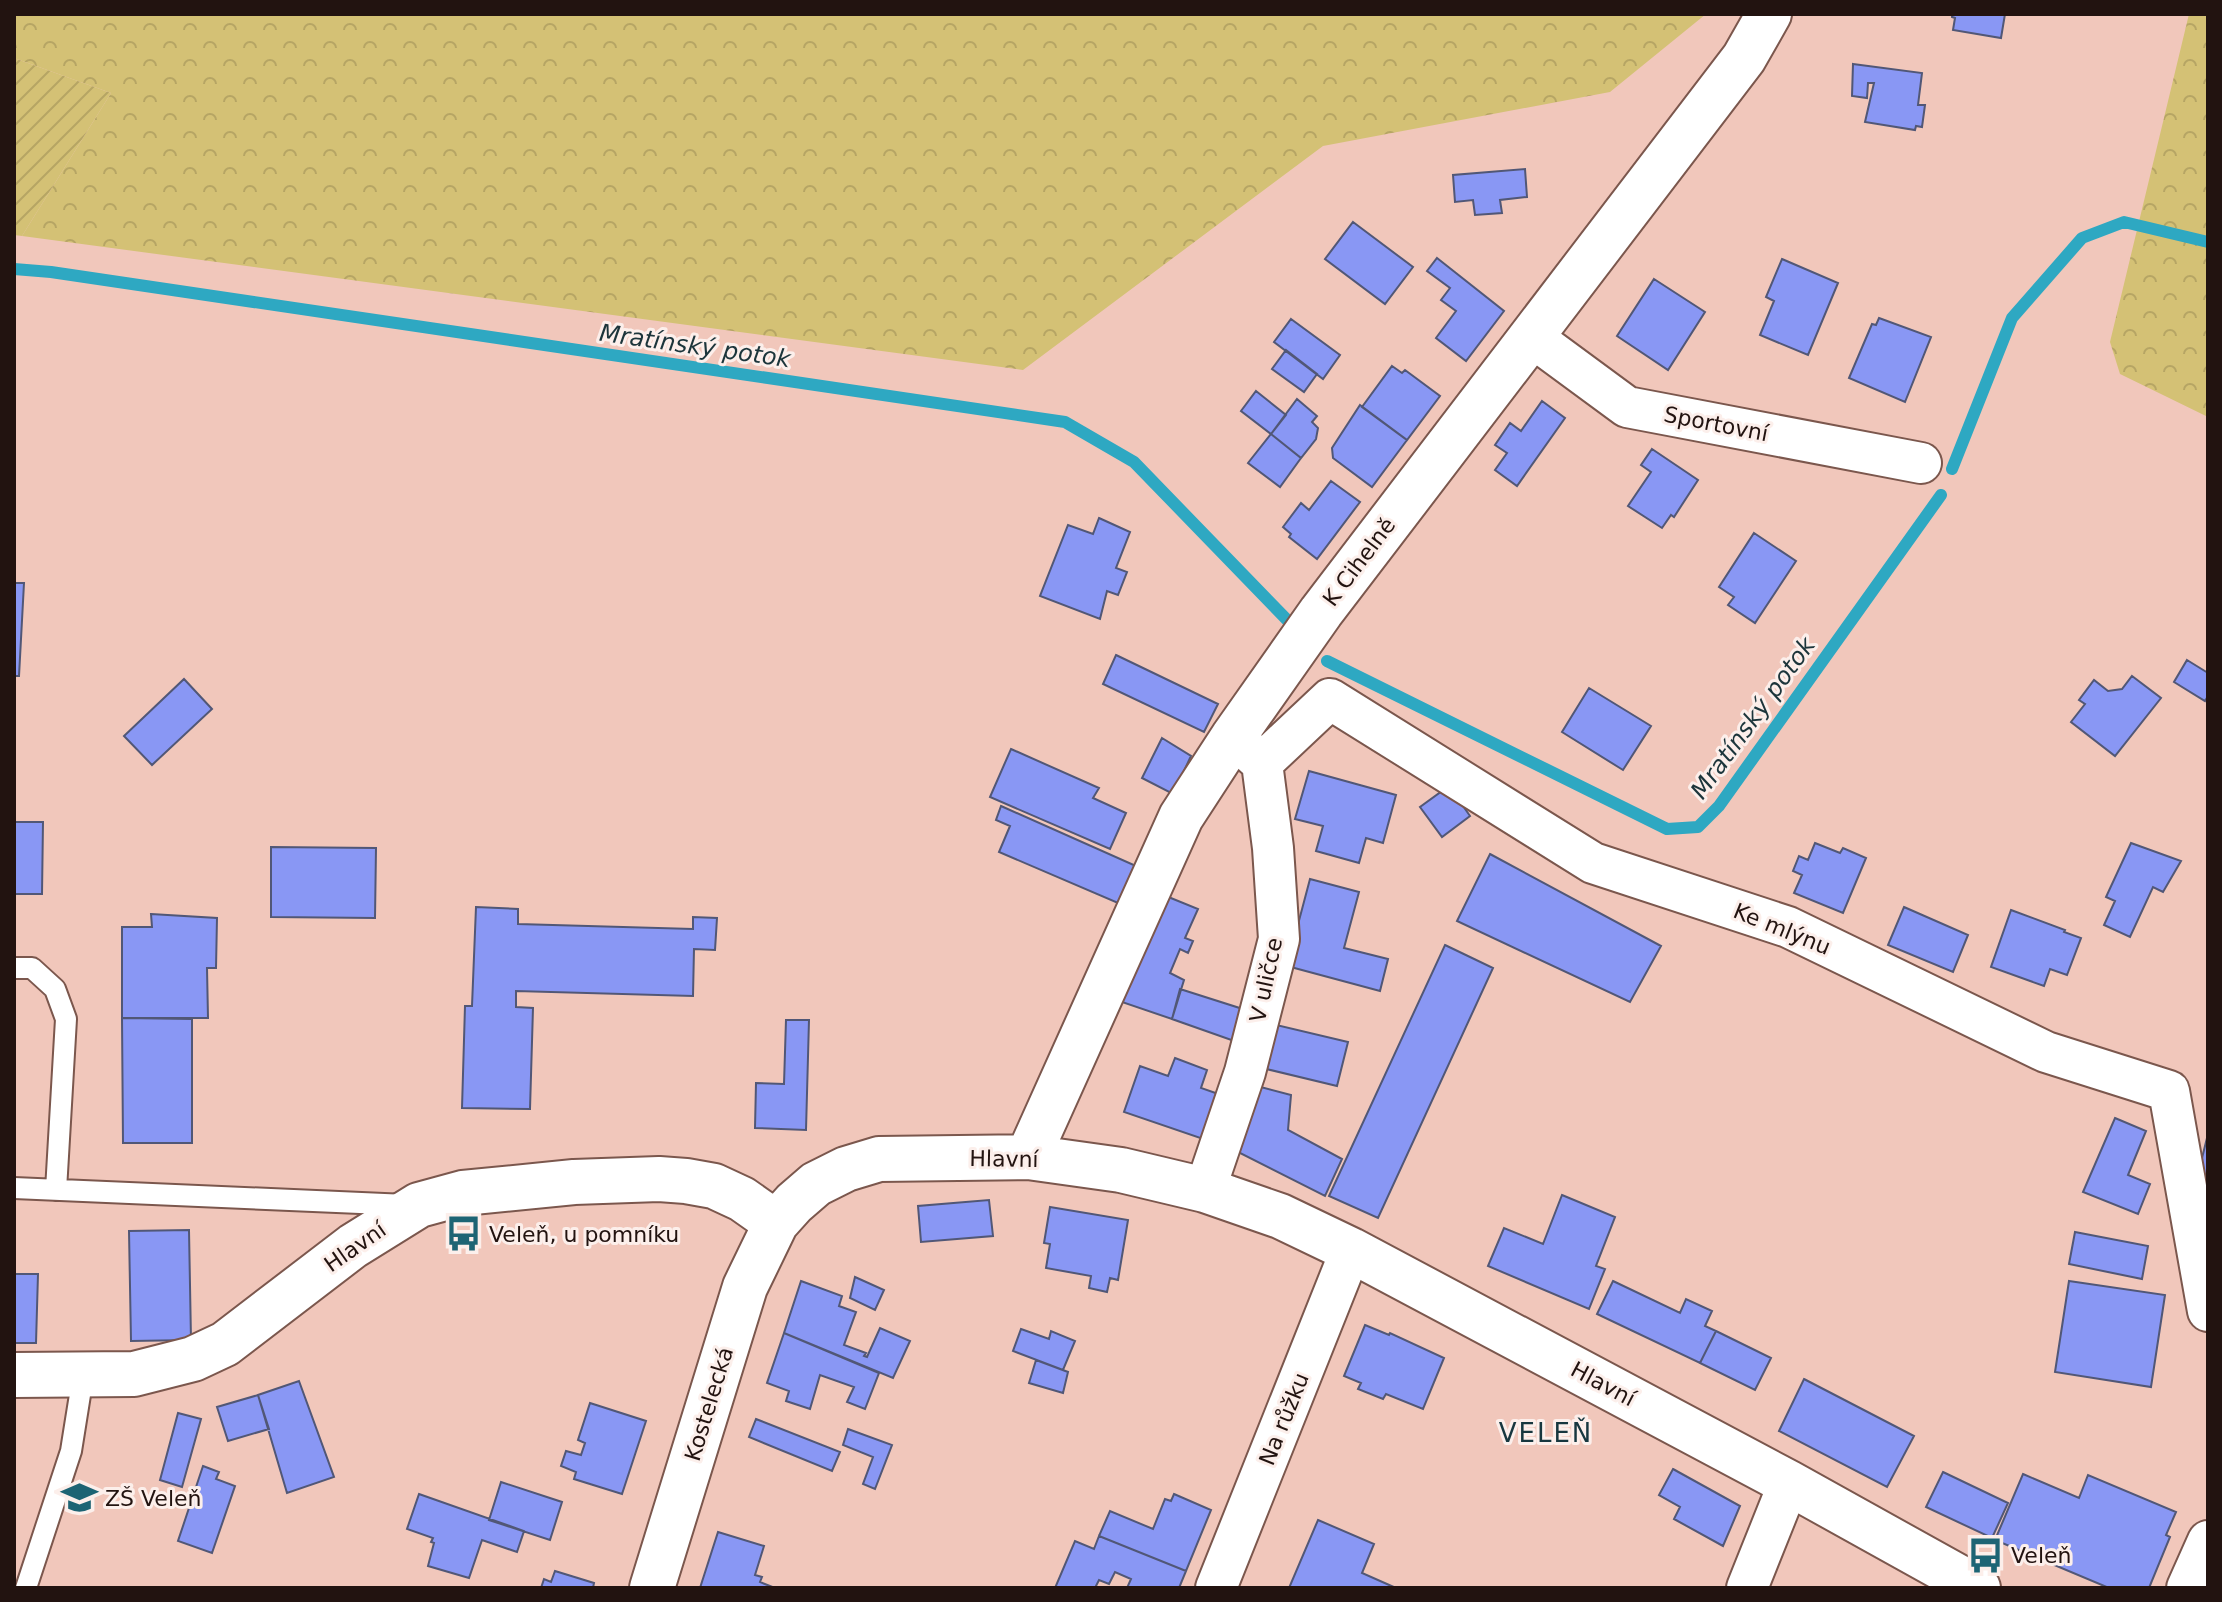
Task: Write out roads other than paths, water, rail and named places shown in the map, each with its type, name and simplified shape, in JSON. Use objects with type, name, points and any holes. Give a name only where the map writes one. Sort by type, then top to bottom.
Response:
[{"type":"street","name":"K Cihelně","points":[[1028,1157],[1181,817],[1247,750],[1331,599],[1744,58],[1769,14]]},
{"type":"street","name":"Sportovní","points":[[1532,337],[1627,407],[1921,463]]},
{"type":"street","name":"Ke mlýnu","points":[[1247,750],[1330,699],[1593,863],[1788,927],[2046,1052],[2169,1091],[2208,1311]]},
{"type":"street","name":"V uličce","points":[[1205,1190],[1245,1072],[1279,939],[1273,848],[1247,750]]},
{"type":"street","name":"Hlavní","points":[[14,1375],[134,1374],[193,1359],[225,1344],[353,1246],[419,1205],[463,1193],[574,1182],[659,1179],[714,1186],[742,1199],[776,1223],[816,1184],[862,1163],[879,1159],[1028,1157],[1121,1170],[1205,1190],[1280,1216],[1351,1250],[1789,1483],[1978,1588]]},
{"type":"street","name":"Kostelecká","points":[[652,1588],[745,1287],[776,1223]]},
{"type":"street","name":"Na růžku","points":[[1216,1588],[1351,1250]]},
{"type":"street","points":[[1747,1588],[1789,1483]]},
{"type":"street","points":[[2187,1588],[2208,1541]]},
{"type":"lane","points":[[14,968],[32,968],[55,989],[66,1019],[56,1190]]},
{"type":"lane","points":[[14,1188],[419,1205]]},
{"type":"lane","points":[[26,1588],[71,1451],[83,1376]]},
{"type":"waterway","name":"Mratínský potok","points":[[1952,469],[2012,318],[2082,238],[2124,222],[2208,242]]},
{"type":"waterway","name":"Mratínský potok","points":[[14,269],[1065,422],[1134,462],[1293,626]]},
{"type":"waterway","name":"Mratínský potok","points":[[1327,661],[1667,829],[1698,827],[1719,806],[1941,495]]},
{"type":"place","name":"Veleň, u pomníku","points":[[463,1234]]},
{"type":"place","name":"ZŠ Veleň","points":[[79,1498]]},
{"type":"place","name":"Veleň","points":[[1985,1555]]},
{"type":"district","name":"VELEŇ","points":[[1546,1433]]}]
